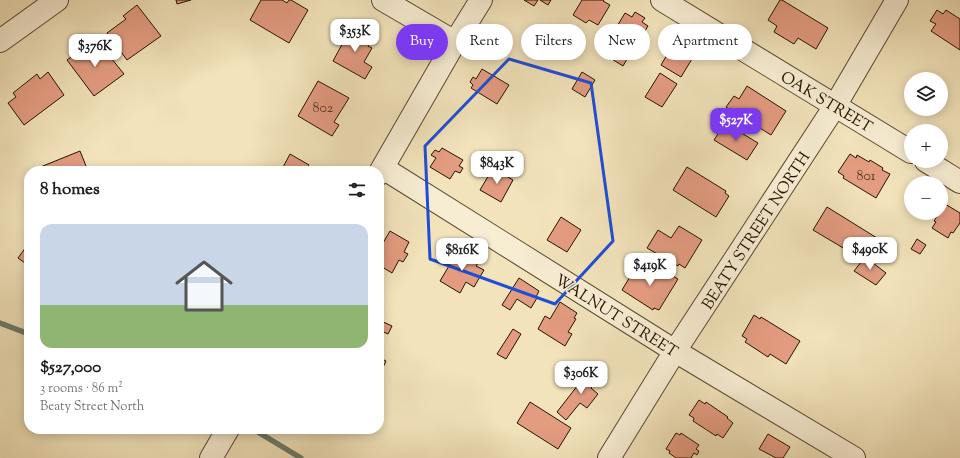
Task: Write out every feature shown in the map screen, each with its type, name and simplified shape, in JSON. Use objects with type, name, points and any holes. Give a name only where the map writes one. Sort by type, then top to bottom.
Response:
[{"type":"street","points":[[0,41],[57,0]]},
{"type":"street","points":[[383,0],[456,42],[384,166]]},
{"type":"street","points":[[467,24],[481,0]]},
{"type":"street","name":"OAK STREET","points":[[662,0],[904,148]]},
{"type":"street","name":"BEATY STREET NORTH","points":[[609,458],[675,351],[835,106],[897,0]]},
{"type":"street","points":[[937,168],[960,182]]},
{"type":"street","name":"WALNUT STREET","points":[[384,173],[675,351],[854,458]]},
{"type":"street","points":[[211,458],[225,434]]},
{"type":"highlighted area","points":[[509,59],[591,83],[613,241],[555,304],[430,259],[425,146]]},
{"type":"building","points":[[176,0],[191,0],[177,4]]},
{"type":"building","points":[[261,0],[282,0],[287,3],[291,0],[308,10],[289,43],[250,20]]},
{"type":"building","points":[[524,0],[538,0],[534,6]]},
{"type":"building","points":[[540,0],[551,0],[548,5]]},
{"type":"building","points":[[582,0],[604,0],[603,1],[610,5],[599,24],[589,20],[586,23],[573,15]]},
{"type":"building","points":[[780,0],[828,28],[816,49],[798,38],[794,44],[774,32],[777,26],[768,20]]},
{"type":"building","points":[[137,5],[161,36],[127,60],[107,33],[126,19],[123,16]]},
{"type":"building","points":[[937,10],[943,14],[946,10],[960,19],[960,50],[931,31],[936,24],[930,21]]},
{"type":"building","points":[[635,12],[645,18],[642,22],[645,24],[618,24],[625,13],[632,17]]},
{"type":"building","points":[[352,26],[373,38],[368,46],[372,48],[364,62],[372,67],[365,79],[333,61]]},
{"type":"building","points":[[98,42],[124,74],[94,96],[67,60],[82,49],[84,51],[91,45],[93,46]]},
{"type":"building","points":[[613,60],[627,60],[623,66]]},
{"type":"building","points":[[664,60],[691,60],[681,77],[661,65]]},
{"type":"building","points":[[482,69],[509,85],[497,104],[471,88],[473,85],[470,82],[473,77],[476,79]]},
{"type":"building","points":[[48,72],[64,95],[24,125],[8,103],[16,97],[13,93],[37,74],[40,79]]},
{"type":"building","points":[[582,72],[595,80],[585,97],[572,89]]},
{"type":"building","points":[[660,73],[677,84],[662,107],[645,97]]},
{"type":"building","points":[[318,81],[349,98],[334,122],[339,125],[332,136],[298,116]]},
{"type":"building","points":[[747,86],[786,111],[771,135],[726,107],[734,96],[739,99]]},
{"type":"building","points":[[725,123],[758,143],[747,160],[714,140]]},
{"type":"building","points":[[442,148],[463,160],[459,166],[463,168],[460,173],[455,171],[450,179],[430,167],[436,158],[431,155],[435,150],[439,152]]},
{"type":"building","points":[[80,151],[86,166],[43,166]]},
{"type":"building","points":[[290,154],[309,165],[308,166],[284,166]]},
{"type":"building","points":[[850,154],[856,158],[857,155],[869,162],[870,160],[883,168],[882,170],[890,174],[876,198],[843,178],[844,176],[838,172]]},
{"type":"building","points":[[687,167],[726,191],[725,193],[729,196],[716,217],[673,190]]},
{"type":"building","points":[[493,168],[513,180],[501,202],[480,190]]},
{"type":"building","points":[[948,206],[960,213],[960,223],[953,233],[951,232],[948,238],[932,228],[936,222],[934,221],[948,220]]},
{"type":"building","points":[[827,207],[877,238],[860,258],[813,230]]},
{"type":"building","points":[[561,217],[581,230],[567,252],[547,240]]},
{"type":"building","points":[[679,226],[702,240],[685,268],[679,264],[678,266],[647,248],[658,230],[671,238]]},
{"type":"building","points":[[390,231],[409,242],[404,252],[408,254],[403,262],[399,260],[392,273],[384,268],[384,241]]},
{"type":"building","points":[[917,239],[926,245],[920,254],[911,249]]},
{"type":"building","points":[[459,249],[479,262],[476,266],[484,270],[474,287],[466,282],[460,293],[440,281]]},
{"type":"building","points":[[24,250],[24,262],[18,258]]},
{"type":"building","points":[[865,257],[886,273],[876,285],[854,271]]},
{"type":"building","points":[[636,267],[651,277],[657,267],[678,279],[659,310],[654,308],[653,310],[622,290]]},
{"type":"building","points":[[519,278],[539,291],[531,308],[517,299],[510,310],[502,305]]},
{"type":"building","points":[[560,302],[577,313],[574,318],[576,319],[568,332],[572,334],[565,346],[538,329],[545,316],[550,319]]},
{"type":"building","points":[[754,315],[760,319],[761,317],[800,341],[786,364],[770,354],[768,357],[745,342],[747,339],[742,336]]},
{"type":"building","points":[[384,322],[392,326],[388,334],[384,332]]},
{"type":"building","points":[[513,329],[521,334],[506,359],[497,354]]},
{"type":"building","points":[[592,367],[601,375],[591,388],[598,394],[587,408],[580,403],[566,420],[557,412]]},
{"type":"building","points":[[699,400],[705,404],[706,402],[728,417],[727,418],[733,423],[723,438],[717,434],[716,436],[693,421],[694,418],[689,415]]},
{"type":"building","points":[[530,402],[571,428],[558,449],[517,423]]},
{"type":"building","points":[[676,433],[680,435],[681,433],[699,445],[696,449],[699,451],[697,455],[694,453],[691,458],[676,458],[669,453],[670,451],[666,449]]},
{"type":"building","points":[[768,434],[790,447],[783,458],[776,458],[759,449]]},
{"type":"waterway","points":[[0,323],[24,332]]},
{"type":"waterway","points":[[261,434],[301,458]]}]
